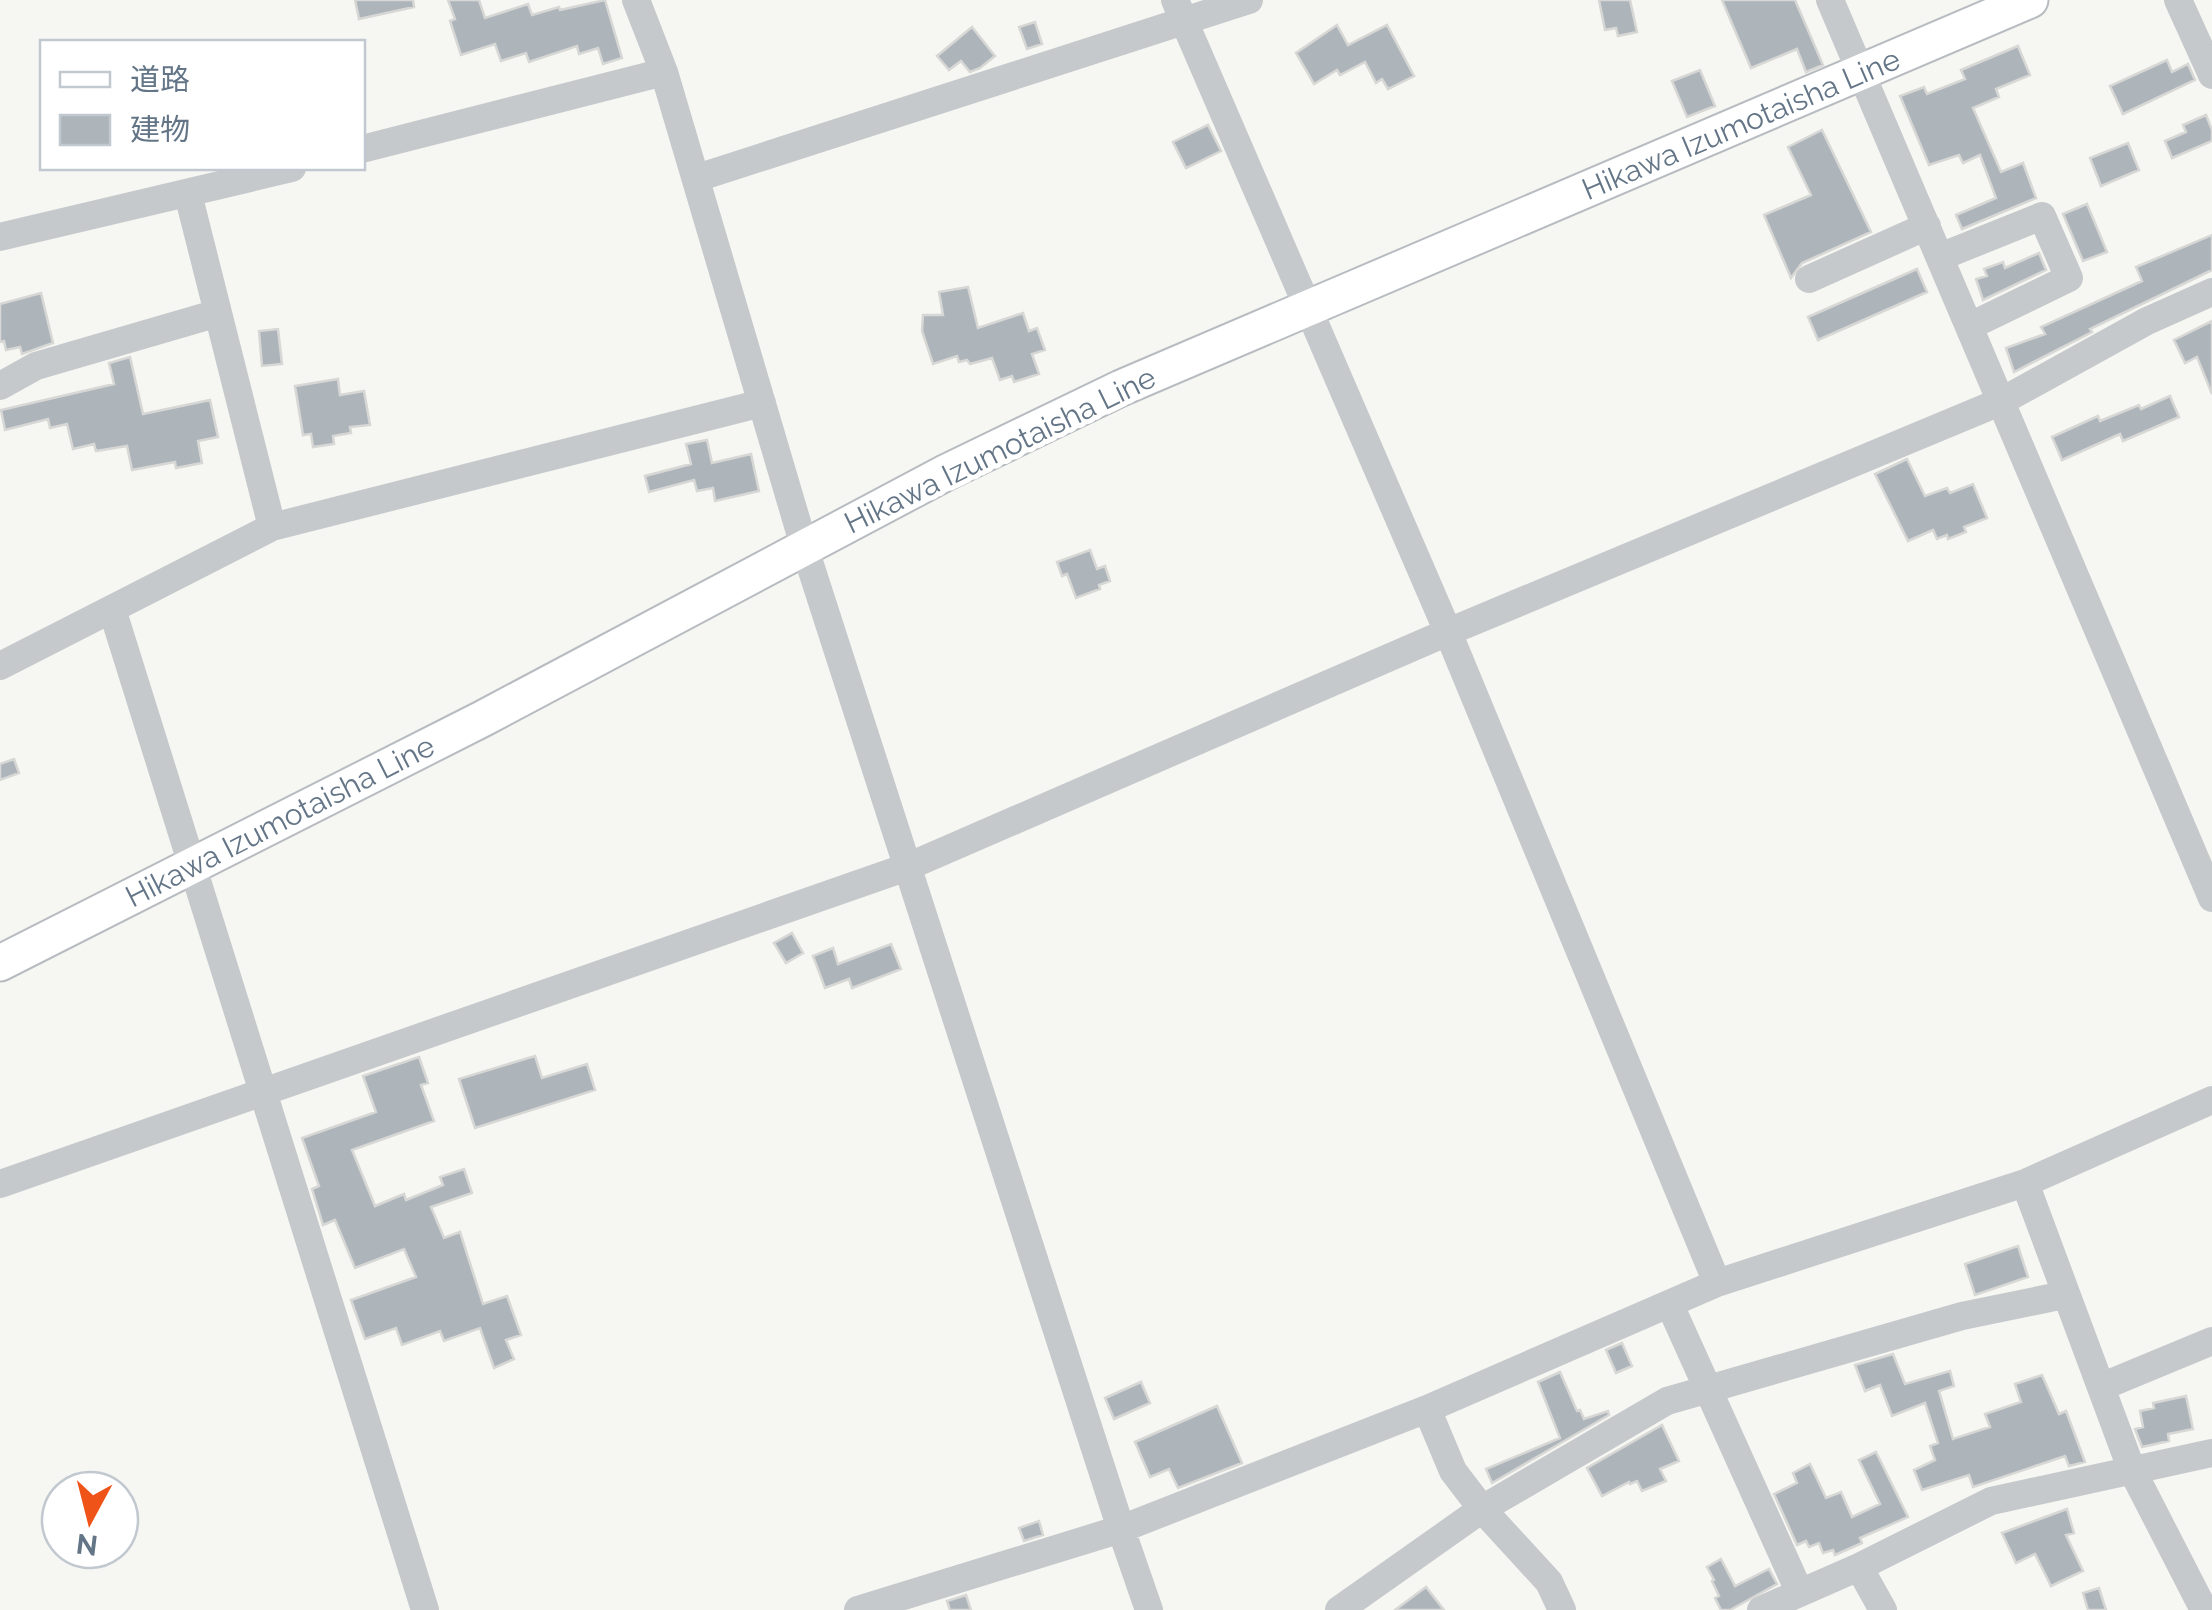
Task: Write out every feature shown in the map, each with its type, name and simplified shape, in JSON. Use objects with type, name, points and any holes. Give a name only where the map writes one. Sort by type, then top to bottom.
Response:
[{"type":"main road","name":"Hikawa Izumotaisha Line","points":[[0,963],[482,719],[948,472],[1121,388],[2030,0]]},
{"type":"street","points":[[636,0],[664,72],[804,546],[1120,1529],[1150,1610]]},
{"type":"street","points":[[696,178],[1180,11],[1249,0]]},
{"type":"street","points":[[1830,0],[2212,898]]},
{"type":"street","points":[[2178,0],[2210,66]]},
{"type":"street","points":[[1180,11],[1448,632],[1717,1283]]},
{"type":"street","points":[[365,149],[664,72]]},
{"type":"street","points":[[0,238],[284,170]]},
{"type":"street","points":[[188,194],[272,527]]},
{"type":"street","points":[[1940,257],[2042,216],[2069,278],[1970,326]]},
{"type":"street","points":[[1809,279],[1928,226]]},
{"type":"street","points":[[0,1184],[907,867],[1448,632],[2002,401],[2147,322],[2212,292]]},
{"type":"street","points":[[0,386],[36,366],[218,313]]},
{"type":"street","points":[[0,666],[272,527],[762,403]]},
{"type":"street","points":[[112,609],[426,1610]]},
{"type":"street","points":[[858,1610],[1120,1529],[1427,1410],[1717,1283],[2025,1183],[2212,1100]]},
{"type":"street","points":[[2025,1183],[2130,1468],[2204,1610]]},
{"type":"street","points":[[1339,1610],[1482,1509],[1667,1401],[1962,1316],[2064,1295]]},
{"type":"street","points":[[1670,1304],[1799,1591]]},
{"type":"street","points":[[2100,1388],[2212,1341]]},
{"type":"street","points":[[1427,1410],[1454,1471],[1482,1509],[1549,1582],[1562,1610]]},
{"type":"street","points":[[1762,1610],[1991,1501],[2212,1452]]},
{"type":"street","points":[[1859,1567],[1883,1610]]},
{"type":"building","points":[[355,0],[413,0],[414,7],[359,19]]},
{"type":"building","points":[[448,0],[479,0],[485,18],[528,4],[532,15],[605,0],[622,58],[603,64],[598,48],[579,54],[577,46],[529,62],[526,53],[501,61],[495,44],[461,55]]},
{"type":"building","points":[[1599,0],[1630,0],[1637,32],[1618,36],[1616,28],[1605,30]]},
{"type":"building","points":[[1722,0],[1795,0],[1823,65],[1806,72],[1797,49],[1751,68]]},
{"type":"building","points":[[1035,22],[1042,44],[1027,49],[1019,27]]},
{"type":"building","points":[[1337,25],[1348,45],[1387,25],[1414,76],[1388,89],[1382,79],[1376,83],[1365,62],[1340,75],[1337,70],[1314,84],[1296,53]]},
{"type":"building","points":[[972,27],[995,56],[970,72],[961,61],[949,70],[937,56]]},
{"type":"building","points":[[2018,46],[2030,75],[1996,89],[1999,97],[1973,108],[2001,172],[2023,163],[2036,198],[1962,229],[1956,215],[1996,198],[1980,155],[1963,163],[1959,155],[1929,165],[1900,96],[1924,87],[1927,94],[1965,79],[1961,70]]},
{"type":"building","points":[[2167,60],[2172,72],[2188,64],[2195,80],[2123,114],[2110,86]]},
{"type":"building","points":[[1700,70],[1715,106],[1687,117],[1672,81]]},
{"type":"building","points":[[2206,115],[2212,141],[2172,158],[2165,141],[2186,132],[2183,125]]},
{"type":"building","points":[[1208,125],[1221,151],[1186,168],[1173,142]]},
{"type":"building","points":[[1822,130],[1871,232],[1802,263],[1791,278],[1764,215],[1811,195],[1788,147]]},
{"type":"building","points":[[2128,143],[2139,170],[2101,186],[2090,158]]},
{"type":"building","points":[[2087,204],[2107,252],[2083,261],[2063,214]]},
{"type":"building","points":[[2212,235],[2212,270],[2090,329],[2092,332],[2014,372],[2006,348],[2045,334],[2041,327],[2142,281],[2136,267]]},
{"type":"building","points":[[2039,253],[2046,270],[1983,300],[1976,279],[1987,276],[1984,269],[2003,262],[2005,268]]},
{"type":"building","points":[[1917,269],[1927,292],[1818,340],[1808,317]]},
{"type":"building","points":[[968,287],[978,328],[1023,313],[1029,331],[1037,328],[1045,350],[1032,354],[1039,374],[1014,382],[1012,376],[1000,380],[992,358],[970,364],[967,360],[959,362],[957,356],[933,364],[922,331],[923,315],[943,315],[939,292]]},
{"type":"building","points":[[41,293],[53,343],[22,354],[20,347],[6,350],[4,341],[0,342],[0,304]]},
{"type":"building","points":[[2212,321],[2212,394],[2197,357],[2185,363],[2174,340]]},
{"type":"building","points":[[278,329],[282,364],[262,366],[259,331]]},
{"type":"building","points":[[130,357],[143,414],[210,400],[218,437],[198,441],[202,463],[176,468],[175,462],[132,470],[127,446],[96,451],[94,444],[73,449],[67,424],[50,428],[48,419],[5,430],[1,410],[114,384],[109,363]]},
{"type":"building","points":[[338,379],[340,395],[364,391],[370,425],[350,427],[351,433],[333,436],[334,444],[313,447],[311,434],[303,435],[295,386]]},
{"type":"building","points":[[2170,396],[2179,417],[2123,441],[2120,434],[2062,460],[2052,437],[2098,416],[2100,421]]},
{"type":"building","points":[[707,440],[712,463],[751,454],[759,491],[715,501],[713,488],[697,491],[694,480],[649,492],[645,476],[691,464],[686,444]]},
{"type":"building","points":[[1907,459],[1925,496],[1947,488],[1950,493],[1973,484],[1987,518],[1948,539],[1947,535],[1937,539],[1933,530],[1908,541],[1875,474]]},
{"type":"building","points":[[1090,550],[1097,569],[1105,566],[1110,581],[1076,598],[1067,574],[1062,576],[1057,562]]},
{"type":"building","points":[[14,759],[19,773],[0,780],[0,764]]},
{"type":"building","points":[[792,933],[803,953],[786,963],[774,943]]},
{"type":"building","points":[[891,944],[901,969],[852,988],[849,979],[825,988],[813,956],[833,948],[838,964]]},
{"type":"building","points":[[535,1056],[542,1078],[587,1064],[595,1090],[475,1128],[459,1079]]},
{"type":"building","points":[[419,1057],[428,1083],[421,1085],[434,1121],[352,1150],[375,1206],[404,1194],[406,1200],[443,1185],[440,1177],[464,1169],[472,1193],[431,1207],[444,1238],[460,1232],[483,1304],[507,1296],[521,1335],[506,1340],[514,1359],[494,1368],[480,1328],[444,1341],[440,1331],[402,1345],[396,1328],[365,1339],[351,1300],[416,1277],[404,1249],[355,1268],[335,1220],[323,1225],[312,1189],[319,1186],[302,1138],[376,1112],[363,1076]]},
{"type":"building","points":[[2018,1246],[2028,1277],[1975,1295],[1965,1264]]},
{"type":"building","points":[[1622,1343],[1632,1366],[1616,1373],[1606,1350]]},
{"type":"building","points":[[1893,1354],[1905,1384],[1950,1371],[1954,1386],[1939,1391],[1953,1439],[1990,1427],[1985,1414],[2021,1402],[2015,1384],[2042,1375],[2059,1414],[2066,1411],[2085,1462],[2069,1466],[2065,1456],[1973,1487],[1969,1475],[1922,1490],[1914,1470],[1935,1460],[1930,1446],[1938,1443],[1925,1403],[1892,1416],[1880,1385],[1865,1391],[1855,1365]]},
{"type":"building","points":[[1560,1372],[1584,1419],[1608,1411],[1609,1415],[1492,1483],[1486,1469],[1560,1438],[1538,1382]]},
{"type":"building","points":[[1141,1382],[1150,1403],[1114,1419],[1105,1398]]},
{"type":"building","points":[[2186,1396],[2193,1429],[2168,1434],[2169,1441],[2142,1447],[2135,1429],[2143,1427],[2140,1411],[2154,1408],[2153,1403]]},
{"type":"building","points":[[1217,1406],[1242,1463],[1178,1488],[1169,1469],[1150,1477],[1135,1442]]},
{"type":"building","points":[[1662,1425],[1679,1461],[1660,1469],[1666,1481],[1642,1491],[1637,1481],[1629,1482],[1602,1496],[1587,1468]]},
{"type":"building","points":[[1876,1452],[1908,1517],[1860,1538],[1862,1543],[1835,1555],[1833,1550],[1823,1553],[1819,1543],[1809,1547],[1806,1541],[1797,1545],[1774,1494],[1797,1483],[1793,1473],[1810,1464],[1826,1498],[1841,1492],[1852,1517],[1880,1504],[1859,1460]]},
{"type":"building","points":[[2067,1509],[2074,1533],[2066,1535],[2083,1571],[2051,1586],[2035,1554],[2016,1563],[2002,1533]]},
{"type":"building","points":[[1039,1521],[1043,1535],[1024,1541],[1019,1528]]},
{"type":"building","points":[[1721,1559],[1735,1586],[1769,1569],[1777,1584],[1730,1610],[1721,1610],[1707,1567]]},
{"type":"building","points":[[1426,1587],[1444,1610],[1395,1610]]},
{"type":"building","points":[[2099,1588],[2106,1610],[2088,1610],[2083,1593]]},
{"type":"building","points":[[966,1595],[971,1610],[950,1610],[947,1601]]}]
